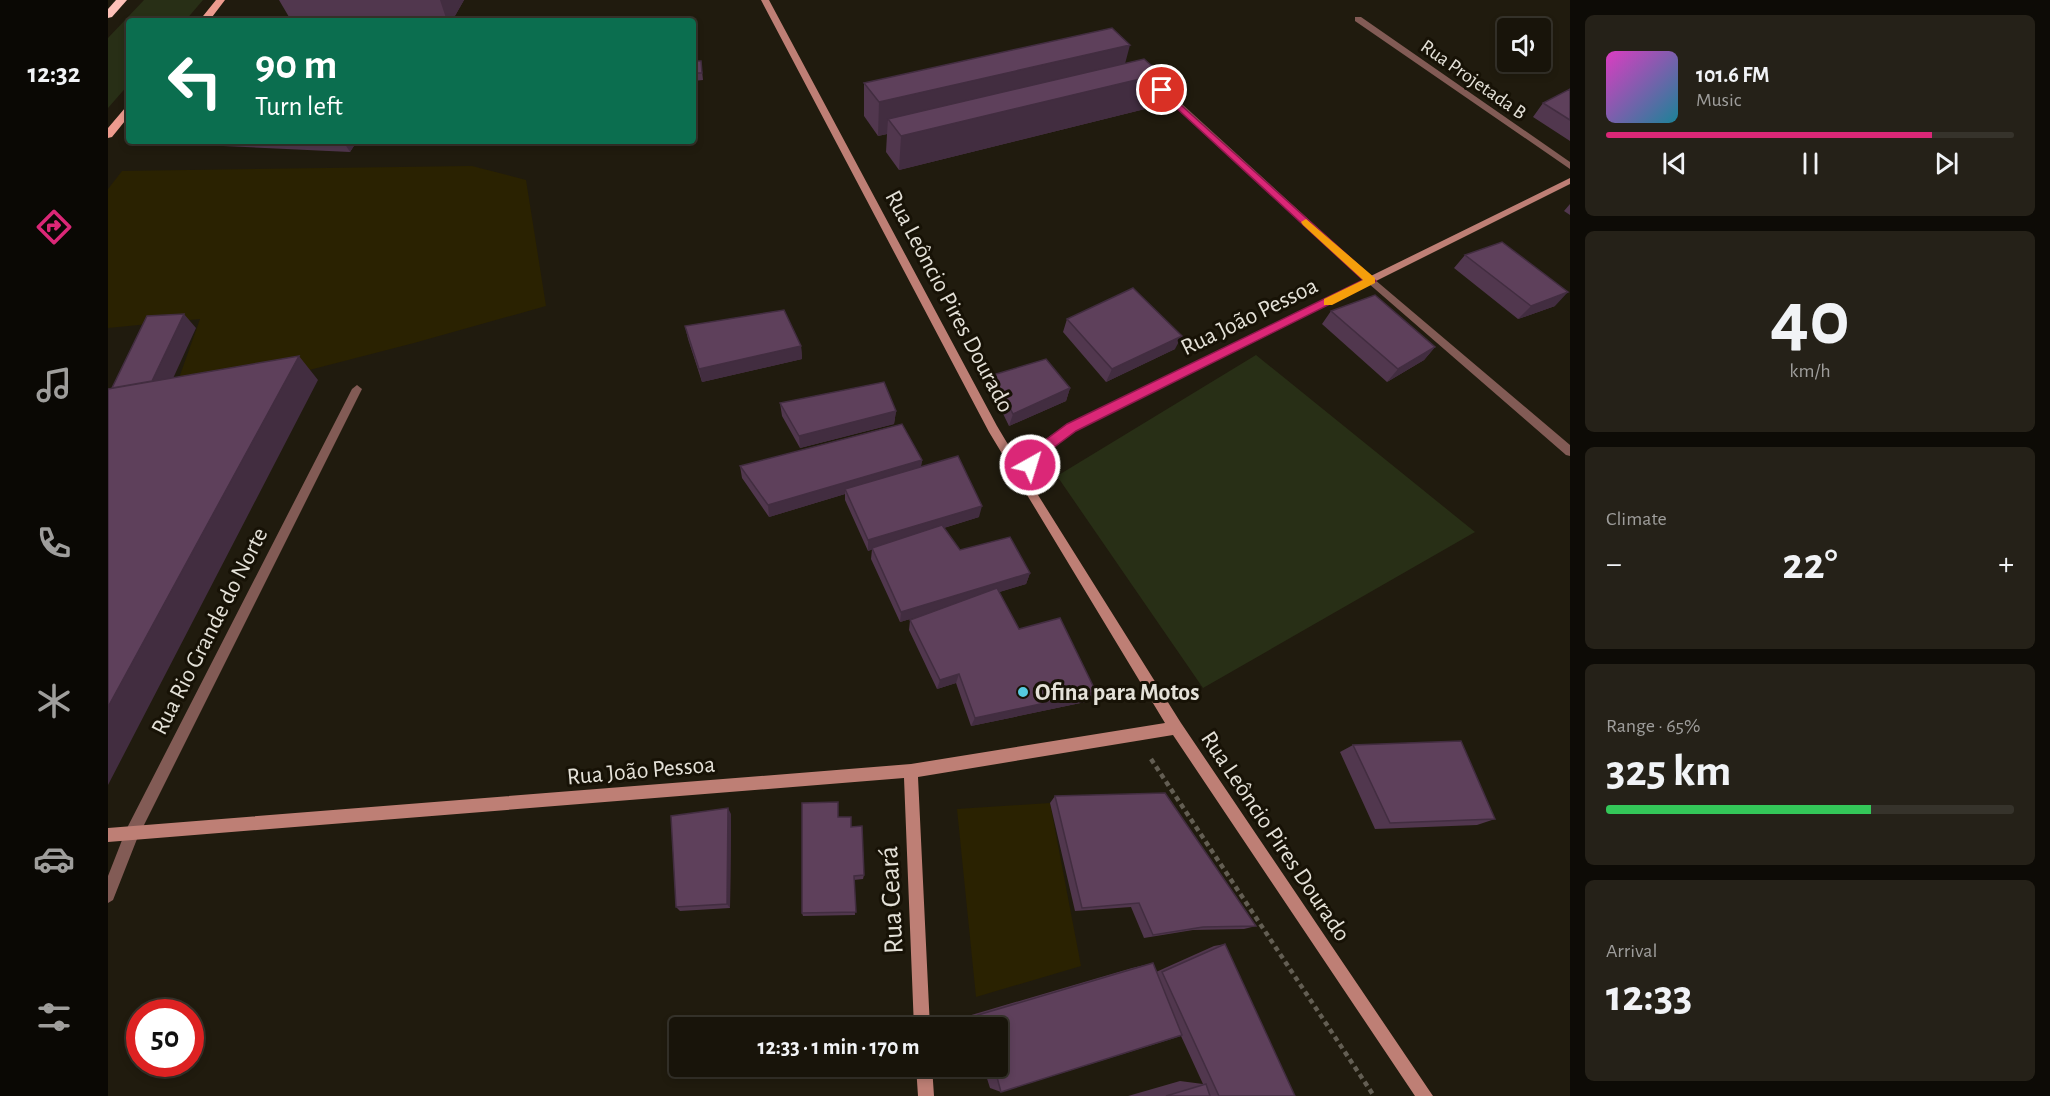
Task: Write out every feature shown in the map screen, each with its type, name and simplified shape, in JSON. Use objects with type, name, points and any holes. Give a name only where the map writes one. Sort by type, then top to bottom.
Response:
[{"type":"highway","points":[[108,15],[122,0]]},
{"type":"main road","points":[[206,18],[221,0]]},
{"type":"main road","name":"Rua Leôncio Pires Dourado","points":[[765,0],[993,429],[1041,510],[1176,728],[1425,1096]]},
{"type":"main road","points":[[108,135],[126,114]]},
{"type":"main road","name":"Rua João Pessoa","points":[[1041,510],[1032,485],[1030,465],[1036,453],[1050,441],[1071,428],[1570,181]]},
{"type":"main road","name":"Rua João Pessoa","points":[[108,835],[131,835],[911,771],[1176,728]]},
{"type":"main road","name":"Rua Ceará","points":[[911,771],[922,1017]]},
{"type":"main road","points":[[925,1077],[926,1096]]},
{"type":"street","name":"Rua Projetada B","points":[[1358,18],[1570,166]]},
{"type":"street","points":[[1144,75],[1371,281],[1570,452]]},
{"type":"street","name":"Rua Rio Grande do Norte","points":[[108,895],[131,835],[357,389]]},
{"type":"path","points":[[1136,736],[1374,1096]]},
{"type":"green space","points":[[144,0],[203,0],[188,18],[127,18]]},
{"type":"green space","points":[[126,19],[126,87],[108,108],[108,38]]},
{"type":"green space","points":[[1256,355],[1475,532],[1203,688],[1057,476]]},
{"type":"sand","points":[[472,166],[526,180],[546,306],[414,343],[169,406],[200,319],[108,328],[108,189],[122,171]]},
{"type":"sand","points":[[1050,803],[1081,966],[976,997],[957,809]]},
{"type":"building","points":[[1112,28],[1130,45],[879,102],[864,83]]},
{"type":"building","points":[[1144,59],[1161,74],[901,136],[888,119]]},
{"type":"building","points":[[696,61],[701,61],[702,73],[696,73]]},
{"type":"building","points":[[1570,89],[1570,120],[1543,103]]},
{"type":"building","points":[[1502,242],[1568,292],[1531,306],[1465,255]]},
{"type":"building","points":[[1133,288],[1182,336],[1112,369],[1067,319]]},
{"type":"building","points":[[1375,295],[1435,347],[1398,369],[1331,311]]},
{"type":"building","points":[[784,310],[801,346],[699,369],[685,326]]},
{"type":"building","points":[[184,314],[152,381],[112,388],[147,316]]},
{"type":"building","points":[[299,356],[108,707],[108,389]]},
{"type":"building","points":[[1046,359],[1070,388],[1013,414],[993,375]]},
{"type":"building","points":[[884,382],[896,411],[799,436],[780,403]]},
{"type":"building","points":[[902,424],[922,460],[768,505],[740,466]]},
{"type":"building","points":[[958,456],[982,506],[868,540],[845,489]]},
{"type":"building","points":[[942,525],[960,550],[1010,537],[1030,573],[901,612],[872,548]]},
{"type":"building","points":[[997,588],[1019,629],[1060,618],[1096,692],[975,718],[959,674],[940,680],[910,620]]},
{"type":"building","points":[[1461,741],[1495,819],[1390,823],[1353,745]]},
{"type":"building","points":[[1165,793],[1256,926],[1203,927],[1153,935],[1139,903],[1082,908],[1055,796]]},
{"type":"building","points":[[838,802],[838,817],[851,817],[851,827],[862,826],[864,875],[854,876],[856,912],[802,913],[802,803]]},
{"type":"building","points":[[728,808],[727,904],[676,907],[671,816]]},
{"type":"building","points":[[1225,944],[1295,1096],[1219,1096],[1162,972]]},
{"type":"building","points":[[1153,963],[1182,1035],[1001,1092],[997,1077],[1008,1077],[1008,1017],[979,1017],[978,1015]]},
{"type":"building","points":[[1206,1084],[1210,1096],[1166,1096]]},
{"type":"slow traffic","points":[[1306,222],[1371,281],[1328,302]]},
{"type":"place","name":"Ofina para Motos","points":[[1023,692]]},
{"type":"route","points":[[1030,465],[1036,453],[1071,428],[1371,281],[1162,90]]}]
